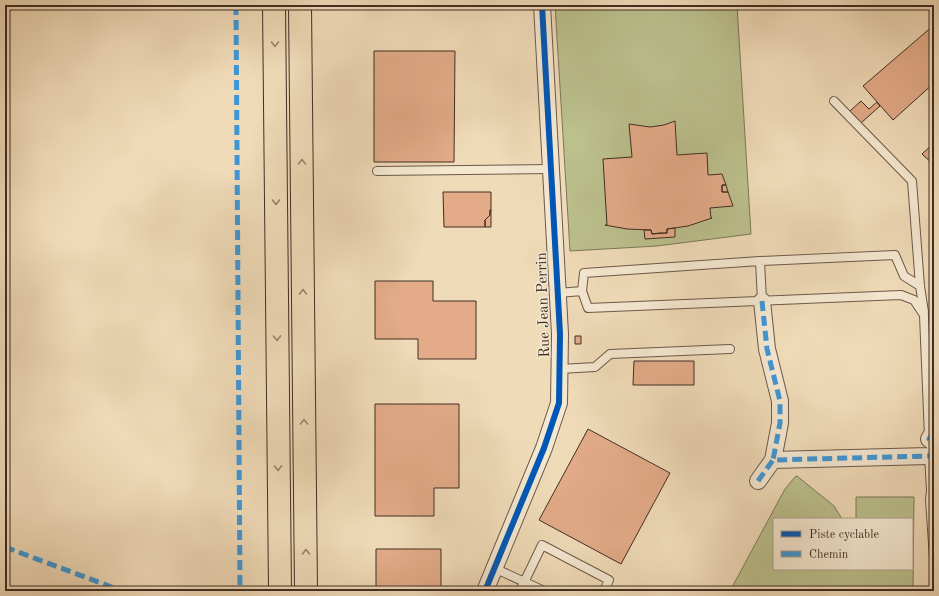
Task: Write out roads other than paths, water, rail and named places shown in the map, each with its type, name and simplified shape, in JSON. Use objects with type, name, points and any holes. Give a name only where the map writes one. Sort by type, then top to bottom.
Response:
[{"type":"main road","points":[[274,5],[280,591]]},
{"type":"main road","points":[[300,5],[306,591]]},
{"type":"street","name":"Rue Jean Perrin","points":[[485,591],[544,448],[559,403],[560,334],[542,5]]},
{"type":"street","points":[[758,481],[773,460],[780,423],[780,401],[767,349],[762,301]]},
{"type":"street","points":[[773,460],[932,442]]},
{"type":"lane","points":[[834,101],[912,181],[920,286],[924,315],[932,442],[930,499],[934,559]]},
{"type":"lane","points":[[377,171],[551,169]]},
{"type":"lane","points":[[920,286],[904,276],[895,255],[760,261],[584,273],[582,291],[588,308],[901,295],[914,300],[924,315]]},
{"type":"lane","points":[[760,261],[762,301]]},
{"type":"lane","points":[[558,293],[582,291]]},
{"type":"lane","points":[[560,369],[595,367],[610,354],[730,350]]},
{"type":"lane","points":[[931,491],[934,502]]},
{"type":"lane","points":[[520,591],[542,545],[609,580],[604,591]]},
{"type":"lane","points":[[494,568],[544,591]]}]
